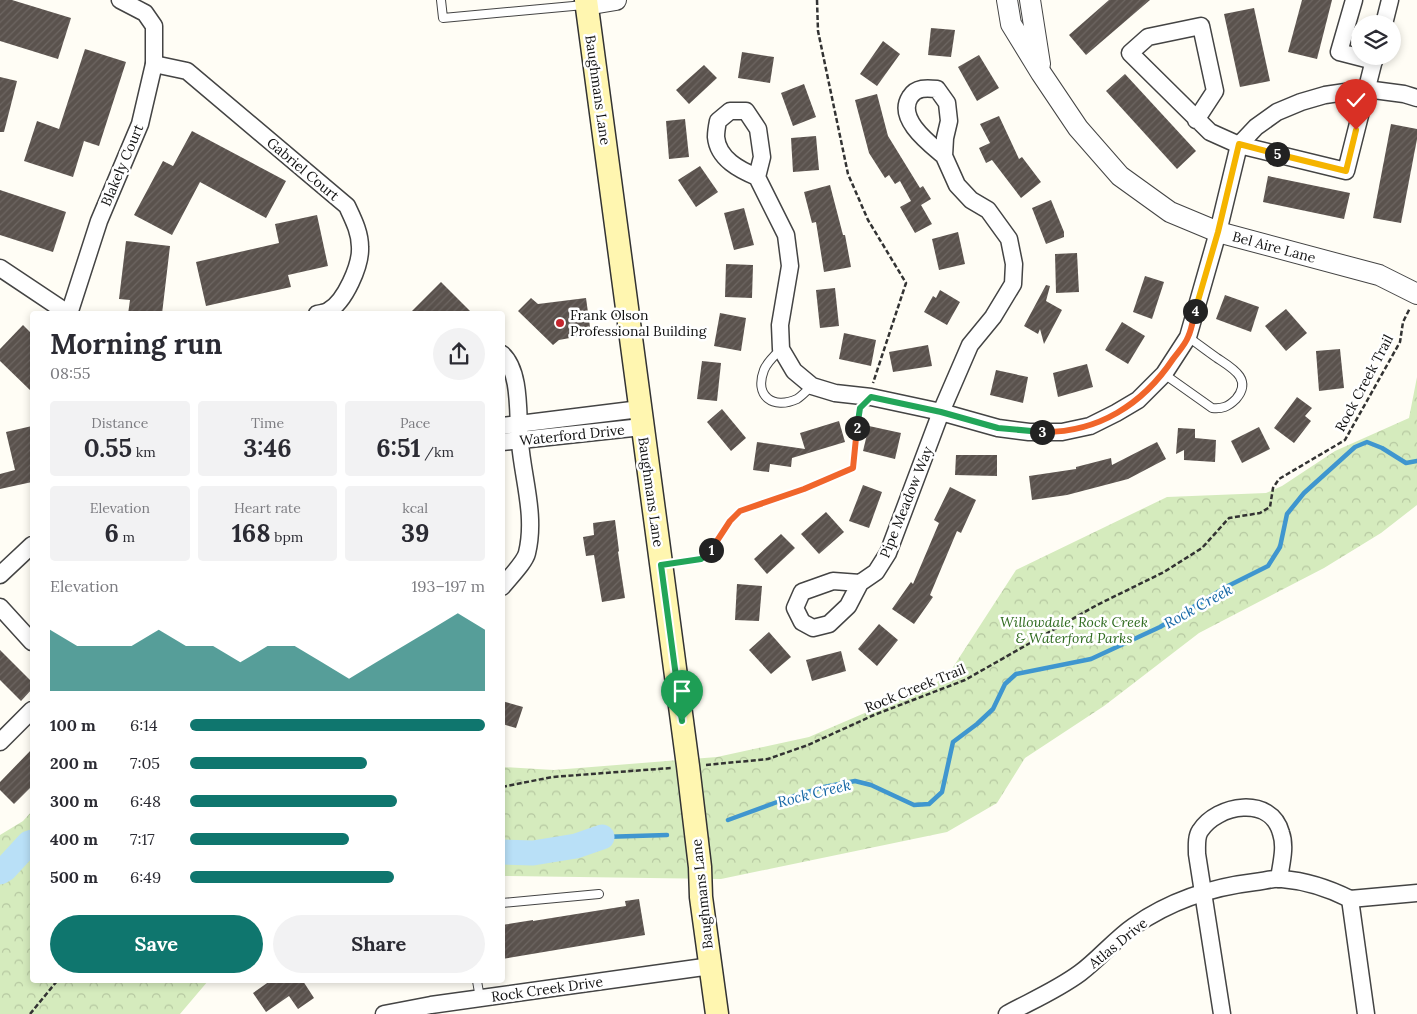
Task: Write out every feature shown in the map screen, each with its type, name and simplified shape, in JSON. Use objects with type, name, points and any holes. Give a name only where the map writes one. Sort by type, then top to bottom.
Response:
[{"type":"main road","name":"Baughmans Lane","points":[[586,2],[688,766],[700,867],[701,897],[717,1014]]},
{"type":"street","name":"Blakely Court","points":[[70,311],[99,221],[140,124],[154,64],[154,26],[145,13],[120,0]]},
{"type":"street","points":[[586,2],[616,0]]},
{"type":"street","name":"Bel Aire Lane","points":[[1006,0],[1011,24],[1041,74],[1078,128],[1120,176],[1170,212],[1218,232],[1379,275],[1414,300]]},
{"type":"street","name":"Bel Aire Lane","points":[[1030,0],[1041,74]]},
{"type":"street","points":[[1351,54],[1339,52],[1354,0]]},
{"type":"street","points":[[1386,15],[1390,0]]},
{"type":"street","points":[[1196,120],[1215,91],[1201,26],[1148,36],[1130,53],[1196,120],[1210,132],[1239,144],[1346,171],[1373,65]]},
{"type":"street","name":"Gabriel Court","points":[[154,64],[186,71],[346,206],[356,224],[360,247],[356,270],[344,294],[337,304],[328,311]]},
{"type":"street","points":[[758,177],[786,236],[790,266],[780,325],[781,349],[794,371],[812,386],[835,393],[871,397],[941,412],[998,428],[1029,432],[1062,432],[1090,426],[1116,414],[1138,400],[1164,374],[1188,338],[1218,232],[1239,144],[1256,127],[1276,112],[1325,95],[1366,89],[1404,94],[1417,98]]},
{"type":"street","name":"Pipe Meadow Way","points":[[860,583],[876,572],[888,553],[941,412],[970,344],[993,317],[1013,284],[1014,264],[1009,239],[988,210],[971,200],[957,185],[944,156]]},
{"type":"street","points":[[0,268],[64,311]]},
{"type":"street","points":[[505,356],[508,359],[509,383],[519,433],[530,515],[527,555],[505,583]]},
{"type":"street","name":"Waterford Drive","points":[[505,440],[519,433],[641,418]]},
{"type":"street","name":"Waterford Drive","points":[[505,427],[519,433]]},
{"type":"street","points":[[0,574],[30,547]]},
{"type":"street","points":[[0,607],[30,640]]},
{"type":"street","points":[[0,742],[30,712]]},
{"type":"street","points":[[1222,1014],[1197,854],[1199,833],[1207,822],[1222,813],[1240,806],[1260,809],[1272,817],[1281,830],[1284,843],[1279,879]]},
{"type":"street","name":"Atlas Drive","points":[[1010,1013],[1051,992],[1080,973],[1133,926],[1166,907],[1204,892],[1240,884],[1279,879],[1306,882],[1329,889],[1350,899]]},
{"type":"street","points":[[1366,1014],[1350,899],[1417,893]]},
{"type":"street","name":"Rock Creek Drive","points":[[384,1014],[432,1009],[480,998],[711,966]]},
{"type":"lane","points":[[441,0],[443,18],[586,2]]},
{"type":"lane","points":[[1164,374],[1212,408],[1220,409],[1229,406],[1237,398],[1242,390],[1242,383],[1237,372],[1188,338]]},
{"type":"lane","points":[[781,349],[764,369],[760,387],[766,398],[778,404],[797,398],[812,386]]},
{"type":"lane","points":[[505,903],[599,894]]},
{"type":"lane","points":[[477,983],[480,998]]},
{"type":"path","points":[[661,565],[701,559],[708,553],[730,521],[740,511],[804,489],[853,468],[860,408],[871,397],[873,382],[906,283],[868,220],[848,174],[820,38],[817,0]]},
{"type":"path","name":"Rock Creek Trail","points":[[505,785],[552,777],[768,758],[808,745],[874,715],[964,680],[1097,605],[1164,572],[1202,548],[1228,518],[1260,513],[1270,507],[1273,488],[1279,479],[1345,440],[1400,342],[1403,322],[1414,300]]},
{"type":"path","points":[[30,1014],[55,983]]},
{"type":"green space","name":"Willowdale, Rock Creek & Waterford Parks","points":[[1417,377],[1417,505],[1381,533],[1324,568],[1199,633],[1104,706],[1025,758],[997,803],[947,832],[721,879],[505,876],[505,767],[554,770],[717,757],[809,737],[946,678],[1016,570],[1167,497],[1266,493],[1282,486],[1335,451],[1409,418]]},
{"type":"green space","points":[[30,813],[30,983],[206,983],[180,1014],[0,1014],[0,835],[23,821]]},
{"type":"building","points":[[0,0],[12,0],[71,18],[58,59],[0,41]]},
{"type":"building","points":[[1109,0],[1150,0],[1086,55],[1069,35]]},
{"type":"building","points":[[1302,0],[1332,0],[1317,59],[1288,52]]},
{"type":"building","points":[[1254,8],[1270,81],[1240,87],[1224,14]]},
{"type":"building","points":[[931,28],[955,30],[951,57],[928,55]]},
{"type":"building","points":[[883,41],[900,54],[877,86],[860,74]]},
{"type":"building","points":[[85,49],[126,62],[99,146],[84,141],[73,177],[24,161],[37,121],[59,129]]},
{"type":"building","points":[[742,52],[774,57],[770,83],[738,78]]},
{"type":"building","points":[[979,55],[999,88],[977,101],[958,67]]},
{"type":"building","points":[[704,65],[717,78],[689,104],[676,90]]},
{"type":"building","points":[[1125,74],[1196,151],[1177,169],[1106,91]]},
{"type":"building","points":[[0,77],[17,81],[4,132],[0,132]]},
{"type":"building","points":[[804,84],[816,117],[793,126],[781,93]]},
{"type":"building","points":[[877,94],[888,136],[920,188],[923,186],[931,199],[921,205],[932,224],[915,233],[900,207],[911,201],[900,181],[895,184],[889,175],[885,178],[869,153],[855,100]]},
{"type":"building","points":[[999,116],[1019,159],[1022,157],[1041,182],[1021,198],[992,160],[986,163],[979,148],[990,143],[980,124]]},
{"type":"building","points":[[685,119],[689,157],[669,159],[666,121]]},
{"type":"building","points":[[1391,124],[1417,129],[1417,139],[1401,223],[1373,218]]},
{"type":"building","points":[[192,131],[286,181],[266,218],[200,182],[172,235],[134,215],[163,161],[173,166]]},
{"type":"building","points":[[816,136],[819,170],[793,172],[791,138]]},
{"type":"building","points":[[700,166],[718,192],[696,207],[678,180]]},
{"type":"building","points":[[1268,176],[1350,193],[1344,219],[1263,202]]},
{"type":"building","points":[[830,185],[843,235],[845,235],[851,267],[824,272],[816,222],[812,223],[804,192]]},
{"type":"building","points":[[0,190],[66,212],[53,252],[0,235]]},
{"type":"building","points":[[1051,200],[1064,232],[1064,237],[1046,244],[1032,208]]},
{"type":"building","points":[[744,208],[754,245],[734,250],[724,213]]},
{"type":"building","points":[[317,215],[328,266],[288,275],[291,287],[206,306],[196,262],[279,243],[275,224]]},
{"type":"building","points":[[958,232],[965,264],[939,270],[932,239]]},
{"type":"building","points":[[126,241],[170,246],[162,311],[128,311],[130,300],[119,299]]},
{"type":"building","points":[[1077,253],[1079,292],[1056,293],[1055,254]]},
{"type":"building","points":[[726,264],[753,265],[752,298],[725,297]]},
{"type":"building","points":[[1145,276],[1164,282],[1152,319],[1133,312]]},
{"type":"building","points":[[441,282],[470,311],[412,311]]},
{"type":"building","points":[[1046,285],[1050,286],[1046,301],[1062,310],[1044,344],[1040,329],[1038,334],[1024,326]]},
{"type":"building","points":[[835,288],[839,326],[820,328],[816,290]]},
{"type":"building","points":[[940,290],[960,302],[947,325],[924,312],[933,296],[936,298]]},
{"type":"building","points":[[1225,295],[1259,307],[1251,332],[1216,319]]},
{"type":"building","name":"Frank Olson Professional Building","points":[[531,298],[538,304],[586,298],[591,334],[559,340],[553,345],[518,311]]},
{"type":"building","points":[[1286,309],[1307,333],[1286,351],[1265,326]]},
{"type":"building","points":[[720,313],[746,318],[741,351],[714,346]]},
{"type":"building","points":[[1122,322],[1145,336],[1128,364],[1105,350]]},
{"type":"building","points":[[23,325],[30,332],[30,390],[0,361],[0,349]]},
{"type":"building","points":[[844,333],[876,340],[871,366],[839,359]]},
{"type":"building","points":[[928,345],[932,366],[893,372],[889,352]]},
{"type":"building","points":[[1340,349],[1344,388],[1319,391],[1316,351]]},
{"type":"building","points":[[702,361],[721,363],[717,401],[697,399]]},
{"type":"building","points":[[1087,364],[1093,387],[1058,397],[1053,373]]},
{"type":"building","points":[[996,370],[1028,377],[1023,403],[990,395]]},
{"type":"building","points":[[1297,397],[1312,408],[1305,416],[1311,421],[1294,443],[1274,428]]},
{"type":"building","points":[[722,409],[746,438],[731,451],[707,422]]},
{"type":"building","points":[[839,421],[845,442],[792,458],[791,467],[770,464],[769,472],[753,470],[757,442],[805,449],[800,433]]},
{"type":"building","points":[[30,426],[30,482],[0,489],[0,474],[15,470],[6,432]]},
{"type":"building","points":[[869,426],[901,433],[895,459],[863,451]]},
{"type":"building","points":[[1259,427],[1270,449],[1242,463],[1231,441]]},
{"type":"building","points":[[1178,428],[1195,429],[1195,438],[1216,440],[1215,462],[1184,460],[1184,450],[1176,454]]},
{"type":"building","points":[[1157,442],[1166,459],[1128,479],[1067,495],[1032,500],[1029,476],[1076,469],[1076,467],[1111,458],[1112,465]]},
{"type":"building","points":[[956,455],[997,455],[997,476],[955,475]]},
{"type":"building","points":[[863,485],[882,492],[869,528],[849,521]]},
{"type":"building","points":[[950,487],[976,500],[961,533],[957,531],[930,595],[933,597],[914,624],[892,609],[911,582],[913,584],[939,523],[934,520]]},
{"type":"building","points":[[826,512],[844,532],[819,554],[801,534]]},
{"type":"building","points":[[615,520],[625,598],[602,602],[594,555],[586,556],[583,537],[594,535],[593,523]]},
{"type":"building","points":[[781,534],[795,548],[767,574],[754,559]]},
{"type":"building","points":[[737,584],[762,586],[759,621],[735,620]]},
{"type":"building","points":[[879,624],[898,640],[877,666],[858,649]]},
{"type":"building","points":[[769,632],[791,657],[771,674],[749,650]]},
{"type":"building","points":[[0,650],[30,680],[30,691],[21,701],[0,680]]},
{"type":"building","points":[[841,651],[846,671],[812,681],[806,660]]},
{"type":"building","points":[[505,702],[523,707],[516,728],[505,725]]},
{"type":"building","points":[[30,751],[30,788],[14,804],[0,790],[0,782]]},
{"type":"building","points":[[639,899],[645,935],[505,958],[505,925],[626,906],[625,901]]},
{"type":"building","points":[[267,983],[304,983],[314,998],[298,1009],[289,996],[266,1012],[253,993]]},
{"type":"waterway","name":"Rock Creek","points":[[728,820],[788,798],[824,787],[855,781],[871,785],[914,805],[929,804],[942,792],[953,742],[993,709],[1005,684],[1016,674],[1091,659],[1160,627],[1228,586],[1268,566],[1280,547],[1287,514],[1304,493],[1355,447],[1367,442],[1382,448],[1406,463],[1417,461]]},
{"type":"waterway","name":"Rock Creek","points":[[602,837],[667,835]]},
{"type":"waterway","name":"Rock Creek","points":[[505,852],[533,853],[576,846],[602,837]]},
{"type":"waterway","name":"Rock Creek","points":[[0,872],[30,843]]},
{"type":"place","name":"Frank Olson Professional Building","points":[[560,323]]},
{"type":"route","points":[[682,721],[661,565],[701,559],[708,553],[730,521],[740,511],[804,489],[853,468],[860,408],[871,397],[941,412],[998,428],[1029,432],[1062,432],[1090,426],[1116,414],[1138,400],[1164,374],[1188,338],[1218,232],[1239,144],[1346,171],[1356,130]]}]
